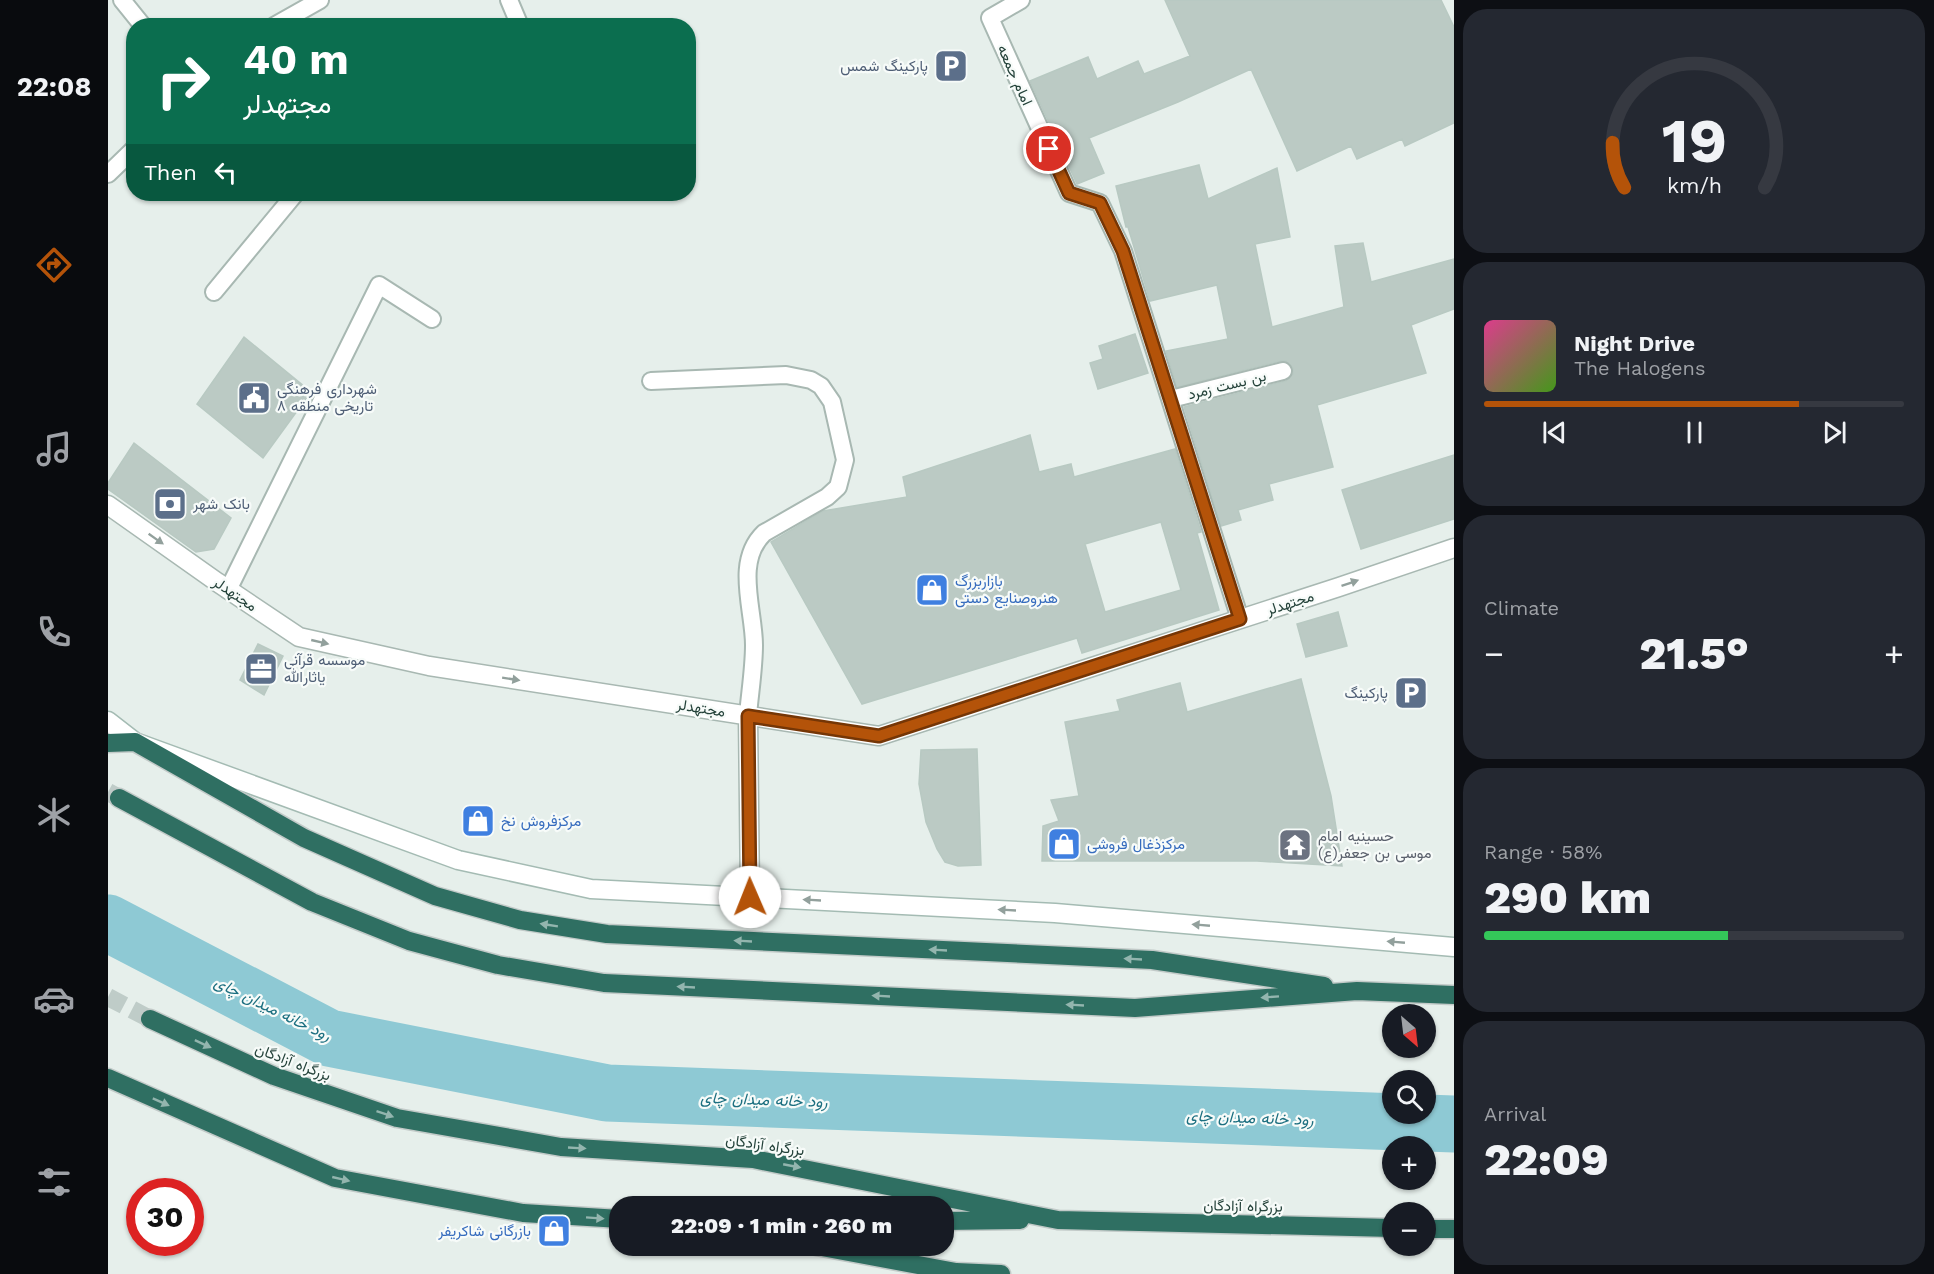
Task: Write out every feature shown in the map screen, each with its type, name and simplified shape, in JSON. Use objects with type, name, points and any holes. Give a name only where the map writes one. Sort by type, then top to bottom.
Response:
[{"type":"highway","points":[[108,743],[135,742],[304,838],[435,896],[520,920],[607,934],[1152,960],[1357,991],[1454,995]]},
{"type":"highway","points":[[119,798],[312,902],[409,941],[498,965],[604,983],[1135,1008],[1357,991]]},
{"type":"highway","name":"بزرگراه آزادگان","points":[[150,1019],[274,1076],[397,1118],[561,1147],[753,1159],[1058,1220],[1382,1228]]},
{"type":"highway","points":[[110,1084],[335,1178],[523,1213],[609,1218]]},
{"type":"highway","points":[[954,1221],[1058,1220]]},
{"type":"highway","points":[[1436,1228],[1454,1229]]},
{"type":"highway","points":[[868,1256],[956,1273],[1001,1274]]},
{"type":"street","name":"مجتهدلر","points":[[108,505],[299,637],[429,666],[879,736],[1454,548]]},
{"type":"street","points":[[748,716],[750,897]]},
{"type":"street","points":[[108,721],[135,742],[458,860],[591,889],[1055,913],[1454,947]]},
{"type":"lane","points":[[122,0],[137,18]]},
{"type":"lane","points":[[288,18],[320,0]]},
{"type":"lane","points":[[508,0],[516,18]]},
{"type":"lane","name":"امام جمعه","points":[[1021,0],[990,18],[1069,193],[1100,203],[1123,251],[1240,619]]},
{"type":"lane","points":[[108,174],[126,157]]},
{"type":"lane","points":[[214,292],[289,201]]},
{"type":"lane","points":[[228,590],[379,285],[432,319]]},
{"type":"lane","name":"بن بست زمرد","points":[[1171,399],[1283,371]]},
{"type":"lane","points":[[651,381],[786,375],[811,380],[821,386],[832,402],[845,460],[838,487],[827,497],[764,533],[750,554],[748,588],[754,645],[748,716]]},
{"type":"building","points":[[1165,0],[1441,0],[1454,27],[1454,123],[1405,146],[1402,139],[1357,159],[1351,146],[1297,171],[1251,69],[1089,138],[1104,173],[1077,184],[1030,81],[1088,57],[1097,79],[1138,61],[1144,74],[1190,56]]},
{"type":"building","points":[[1199,165],[1208,199],[1277,168],[1290,237],[1255,244],[1272,327],[1344,307],[1335,246],[1363,243],[1371,282],[1454,259],[1454,309],[1411,325],[1426,373],[1317,405],[1333,467],[1269,484],[1273,500],[1238,510],[1241,520],[1221,526],[1184,407],[1286,381],[1293,374],[1293,368],[1286,361],[1280,361],[1177,387],[1166,351],[1228,339],[1217,285],[1150,301],[1128,227],[1126,227],[1116,186]]},
{"type":"building","points":[[1135,334],[1148,373],[1098,389],[1090,363],[1103,359],[1099,346]]},
{"type":"building","name":"شهرداری فرهنگی تاریخی منطقه ۸","points":[[244,337],[311,392],[263,458],[197,404]]},
{"type":"building","name":"بازاربزرگ هنروصنایع دستی","points":[[1030,435],[1039,472],[1071,464],[1074,477],[1175,449],[1201,532],[1197,533],[1219,610],[1082,653],[1077,638],[862,704],[771,542],[823,511],[907,497],[903,477]],"holes":[[[1161,522],[1181,590],[1105,612],[1085,544]]]},
{"type":"building","name":"بانک شهر","points":[[134,443],[231,518],[214,549],[196,552],[108,489],[108,483]]},
{"type":"building","points":[[1454,455],[1454,519],[1361,549],[1342,490]]},
{"type":"building","points":[[1338,612],[1347,646],[1306,657],[1297,624]]},
{"type":"building","name":"موسسه قرآنی یاثارالله","points":[[258,644],[283,656],[264,695],[240,680]]},
{"type":"building","points":[[1301,679],[1331,796],[1342,866],[1257,861],[1042,861],[1043,826],[1059,821],[1051,800],[1079,796],[1065,722],[1120,711],[1117,700],[1180,683],[1187,712]]},
{"type":"building","points":[[977,749],[981,865],[958,866],[945,862],[926,822],[919,784],[921,750]]},
{"type":"waterway","name":"رود خانه میدان چای","points":[[108,923],[329,1038],[607,1093],[1454,1124]]},
{"type":"tunnel","points":[[108,792],[119,798]]},
{"type":"tunnel","points":[[108,997],[150,1019]]},
{"type":"place","name":"پارکینگ شمس","points":[[951,66]]},
{"type":"place","name":"شهرداری فرهنگی تاریخی منطقه ۸","points":[[254,398]]},
{"type":"place","name":"بانک شهر","points":[[170,504]]},
{"type":"place","name":"بازاربزرگ هنروصنایع دستی","points":[[932,590]]},
{"type":"place","name":"موسسه قرآنی یاثارالله","points":[[261,669]]},
{"type":"place","name":"پارکینگ","points":[[1411,693]]},
{"type":"place","name":"مرکزفروش نخ","points":[[478,821]]},
{"type":"place","name":"مرکزذغال فروشی","points":[[1064,844]]},
{"type":"place","name":"حسینیه امام موسی بن جعفر(ع)","points":[[1295,845]]},
{"type":"place","name":"بازرگانی شاکریفر","points":[[554,1231]]},
{"type":"route","points":[[750,897],[748,716],[879,736],[1240,619],[1123,251],[1100,203],[1069,193],[1049,149]]}]
